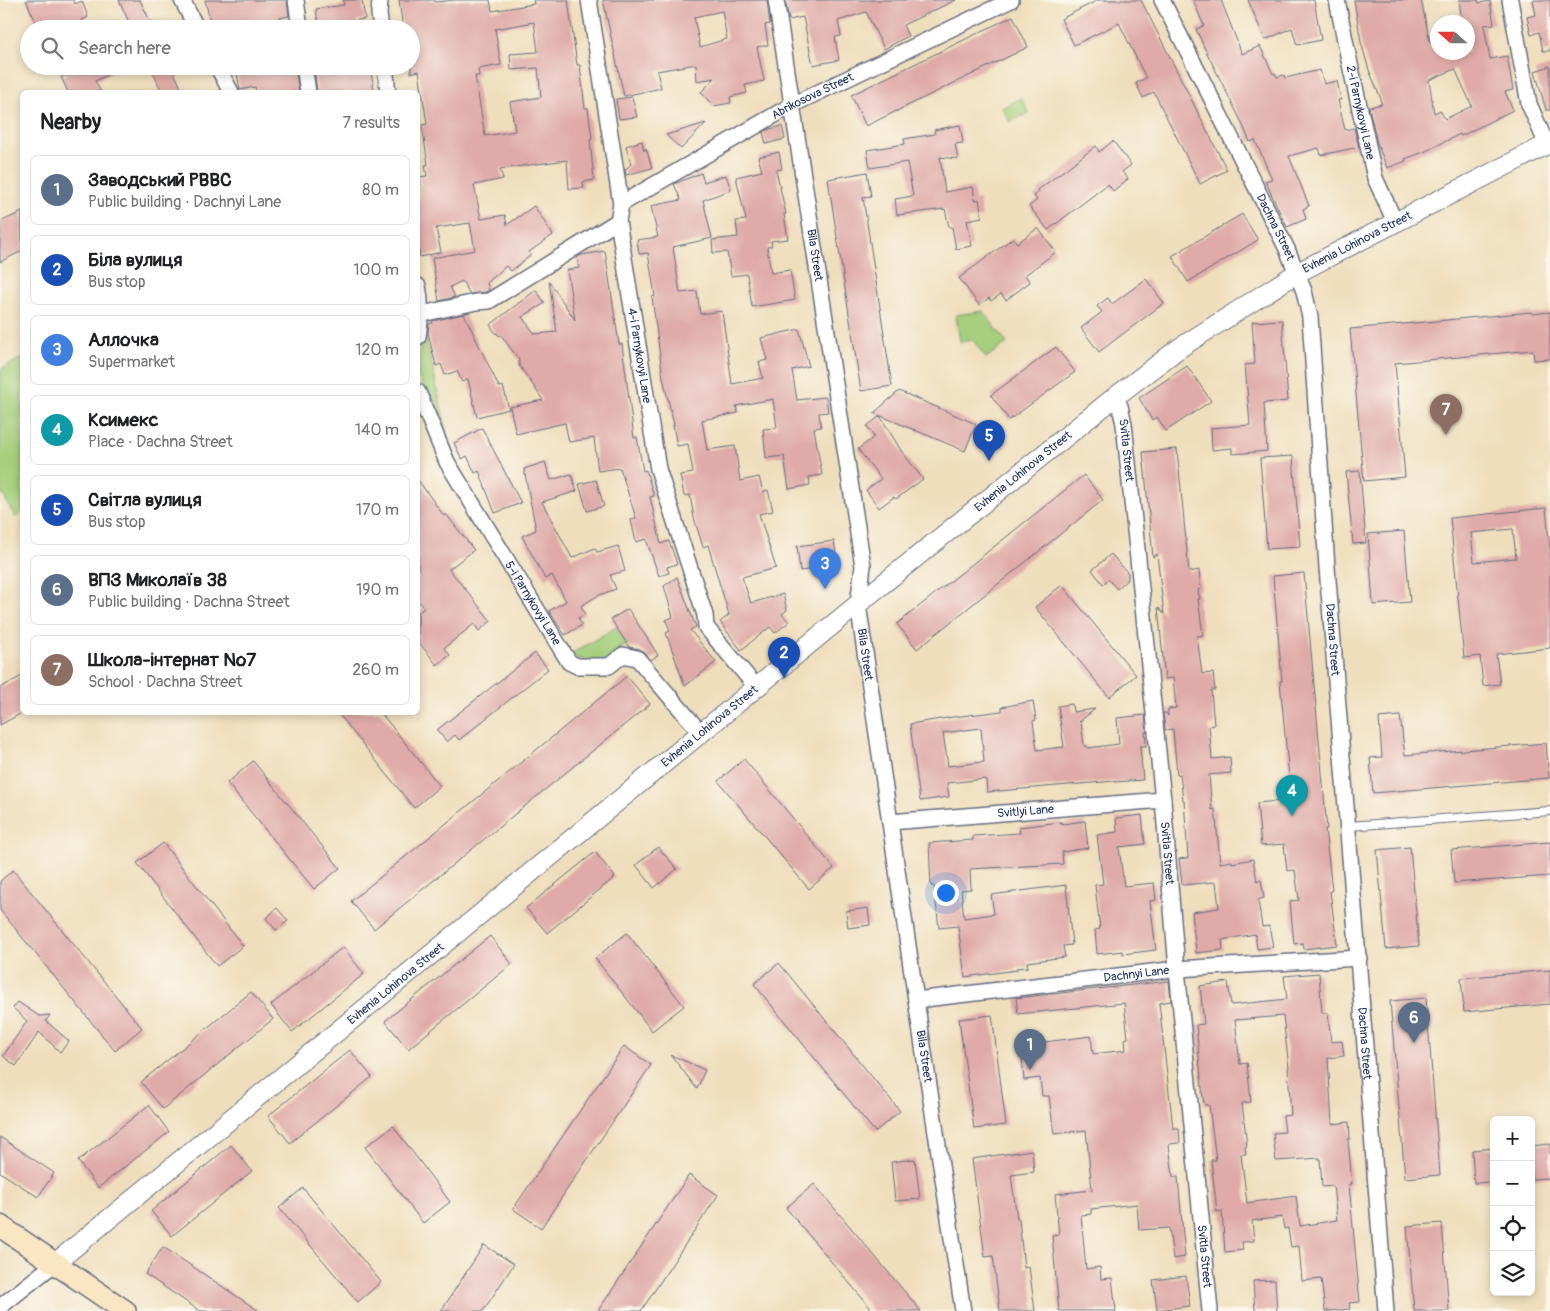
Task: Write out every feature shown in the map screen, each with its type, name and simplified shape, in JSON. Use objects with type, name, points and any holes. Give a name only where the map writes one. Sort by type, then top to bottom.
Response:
[{"type":"main road","points":[[0,1226],[125,1311]]},
{"type":"street","points":[[182,0],[192,20]]},
{"type":"street","points":[[296,0],[299,20]]},
{"type":"street","points":[[380,0],[380,20]]},
{"type":"street","name":"4-i Parnykovyi Lane","points":[[589,0],[621,204],[618,221],[658,469],[705,616],[706,627],[757,688]]},
{"type":"street","name":"Bila Street","points":[[776,0],[863,566],[858,604],[963,1311]]},
{"type":"street","name":"Abrikosova Street","points":[[621,204],[792,105],[986,5],[1011,0]]},
{"type":"street","name":"Dachna Street","points":[[1162,0],[1287,249],[1304,291],[1310,317],[1325,533],[1386,1311]]},
{"type":"street","name":"2-i Parnykovyi Lane","points":[[1337,0],[1375,178],[1395,222]]},
{"type":"street","points":[[1510,0],[1529,104],[1548,144]]},
{"type":"street","points":[[222,75],[230,90]]},
{"type":"street","points":[[305,75],[308,90]]},
{"type":"street","points":[[386,75],[388,90]]},
{"type":"street","name":"Evhenia Lohinova Street","points":[[54,1264],[858,604],[1114,397],[1178,349],[1296,273],[1548,144]]},
{"type":"street","points":[[422,314],[489,300],[618,221]]},
{"type":"street","points":[[420,294],[422,314],[420,326]]},
{"type":"street","name":"5-i Parnykovyi Lane","points":[[420,397],[446,462],[570,662],[577,666],[609,666],[623,655],[637,658],[701,733]]},
{"type":"street","name":"Svitla Street","points":[[1114,397],[1120,406],[1124,424],[1163,800],[1177,969],[1210,1311]]},
{"type":"street","name":"Svitlyi Lane","points":[[890,822],[1163,800]]},
{"type":"street","name":"Dachnyi Lane","points":[[916,1000],[1177,969],[1359,958]]},
{"type":"street","points":[[1,1309],[54,1264]]},
{"type":"lane","points":[[1349,826],[1550,811]]},
{"type":"green space","points":[[1021,98],[1029,113],[1010,122],[1002,108]]},
{"type":"green space","points":[[983,311],[1007,343],[986,358],[973,340],[960,342],[956,315]]},
{"type":"green space","points":[[424,329],[451,452],[420,381],[421,334]]},
{"type":"green space","points":[[20,359],[20,514],[15,517],[0,489],[0,370]]},
{"type":"green space","points":[[616,627],[627,644],[604,661],[579,659],[571,654]]},
{"type":"building","points":[[26,0],[73,0],[75,4],[82,1],[88,17],[82,20],[35,20]]},
{"type":"building","points":[[119,0],[140,0],[150,20],[128,20]]},
{"type":"building","points":[[205,0],[287,0],[289,16],[279,18],[279,20],[210,20]]},
{"type":"building","points":[[343,0],[362,0],[365,19],[318,20],[316,9],[344,5]]},
{"type":"building","points":[[399,0],[435,0],[435,2],[490,0],[492,11],[534,4],[533,0],[568,0],[577,65],[580,65],[585,108],[588,108],[594,180],[583,182],[584,188],[569,189],[567,160],[500,169],[503,179],[474,185],[481,219],[505,215],[507,225],[534,206],[553,235],[529,252],[531,255],[511,271],[506,266],[487,283],[489,290],[486,292],[470,294],[462,281],[450,287],[455,297],[439,301],[432,258],[475,250],[470,223],[436,228],[441,252],[420,257],[420,177],[427,176],[425,165],[428,165],[422,125],[427,124],[420,75],[420,20],[402,20]],"holes":[[[534,22],[538,52],[510,54],[511,70],[538,68],[541,97],[510,102],[515,131],[485,136],[475,76],[479,76],[478,69],[501,65],[495,29]]]},
{"type":"building","points":[[603,0],[767,0],[770,24],[765,25],[768,45],[757,47],[764,81],[745,85],[747,93],[730,97],[731,103],[713,106],[701,92],[715,78],[697,81],[696,64],[657,71],[661,88],[624,96]],"holes":[[[722,11],[727,39],[700,47],[694,17]]]},
{"type":"building","points":[[785,0],[956,0],[903,25],[908,36],[884,49],[866,12],[838,21],[841,36],[835,37],[839,60],[813,65],[803,17],[789,20]]},
{"type":"building","points":[[1098,0],[1141,0],[1227,170],[1200,184],[1154,92],[1143,98],[1136,83],[1146,78],[1119,23],[1074,45],[1061,19]]},
{"type":"building","points":[[1193,0],[1221,0],[1242,54],[1260,46],[1273,74],[1275,73],[1277,77],[1284,75],[1285,78],[1320,70],[1324,84],[1337,81],[1341,100],[1338,100],[1345,130],[1354,128],[1359,147],[1321,155],[1319,148],[1289,156],[1309,206],[1303,209],[1306,219],[1287,227],[1265,181],[1272,179],[1255,140],[1250,142],[1196,29],[1204,26]]},
{"type":"building","points":[[1248,0],[1314,0],[1321,40],[1297,45],[1292,28],[1265,40]]},
{"type":"building","points":[[1354,0],[1421,0],[1430,42],[1430,60],[1475,60],[1475,15],[1461,15],[1459,0],[1478,0],[1479,3],[1490,1],[1494,24],[1484,25],[1490,59],[1507,56],[1513,90],[1505,92],[1513,110],[1461,136],[1460,134],[1405,159],[1406,161],[1387,168],[1377,143],[1369,107],[1382,104],[1361,42]],"holes":[[[1455,69],[1472,106],[1445,119],[1440,110],[1434,113],[1429,80]]]},
{"type":"building","points":[[1533,0],[1550,0],[1550,51],[1543,51],[1539,32],[1531,35],[1527,17],[1536,15]]},
{"type":"building","points":[[1013,16],[1028,47],[866,126],[851,95]]},
{"type":"building","points":[[1550,66],[1550,110],[1546,110],[1535,71]]},
{"type":"building","points":[[67,75],[107,75],[95,81],[100,90],[67,90],[61,77]]},
{"type":"building","points":[[154,75],[175,75],[182,90],[161,90]]},
{"type":"building","points":[[238,75],[296,75],[299,90],[256,90],[255,87],[240,90]]},
{"type":"building","points":[[315,75],[372,75],[374,90],[317,90]]},
{"type":"building","points":[[632,97],[637,117],[619,119],[616,99]]},
{"type":"building","points":[[706,123],[681,149],[666,135]]},
{"type":"building","points":[[960,125],[963,143],[955,144],[958,159],[940,157],[945,192],[973,187],[975,200],[979,199],[982,217],[967,220],[972,246],[956,249],[952,227],[949,227],[945,209],[897,215],[895,199],[913,196],[907,162],[870,168],[867,150],[905,144],[904,139],[935,134],[934,130]]},
{"type":"building","points":[[782,126],[785,139],[766,144],[763,132]]},
{"type":"building","points":[[642,141],[644,151],[646,148],[652,168],[626,175],[625,170],[631,164],[626,146]]},
{"type":"building","points":[[1113,141],[1131,165],[1122,172],[1128,179],[1113,191],[1108,184],[1048,230],[1029,206],[1037,200],[1034,196],[1039,192],[1038,190],[1096,146],[1099,152]]},
{"type":"building","points":[[779,152],[782,169],[776,170],[786,214],[784,214],[788,239],[771,241],[772,246],[767,247],[771,273],[790,270],[795,300],[752,307],[747,274],[731,276],[727,252],[713,253],[712,240],[738,237],[736,221],[746,220],[736,177],[762,171],[758,157]]},
{"type":"building","points":[[867,172],[871,196],[863,197],[892,386],[861,391],[828,179]]},
{"type":"building","points":[[701,173],[704,182],[726,175],[731,190],[703,200],[712,238],[673,247],[680,293],[697,291],[700,314],[722,311],[732,384],[763,378],[759,362],[767,360],[761,338],[799,329],[809,366],[792,370],[797,400],[826,397],[828,412],[819,413],[821,427],[814,428],[822,475],[809,477],[810,485],[789,489],[784,456],[766,458],[763,429],[777,428],[773,399],[736,406],[738,413],[702,420],[707,450],[735,446],[740,481],[759,477],[763,492],[768,490],[773,511],[759,514],[776,568],[742,577],[751,603],[783,594],[787,610],[782,614],[789,622],[775,633],[770,627],[741,650],[720,622],[729,615],[708,545],[703,547],[694,518],[690,495],[684,496],[680,475],[693,473],[688,444],[677,446],[663,378],[652,297],[655,296],[648,253],[639,254],[637,240],[658,237],[651,206],[681,200],[674,184]]},
{"type":"building","points":[[20,213],[20,252],[0,262],[0,222]]},
{"type":"building","points":[[1242,214],[1258,240],[1188,282],[1172,256]]},
{"type":"building","points":[[1038,228],[1056,252],[1025,275],[1030,282],[1006,300],[1001,294],[991,301],[989,298],[979,305],[959,278],[1013,238],[1017,243]]},
{"type":"building","points":[[605,251],[619,344],[622,344],[634,438],[637,437],[643,471],[646,470],[654,496],[650,497],[661,544],[669,541],[677,564],[667,567],[669,573],[659,576],[646,539],[636,542],[631,520],[636,518],[620,468],[598,471],[594,438],[569,442],[565,423],[516,434],[510,407],[543,400],[519,365],[519,360],[501,335],[496,334],[490,325],[536,290],[545,303],[522,317],[535,334],[557,332],[549,281],[575,320],[567,270],[579,268],[577,257]]},
{"type":"building","points":[[1146,279],[1164,303],[1099,352],[1081,328],[1102,312],[1097,306],[1108,298],[1112,304]]},
{"type":"building","points":[[1532,312],[1532,314],[1550,312],[1550,359],[1534,360],[1533,350],[1395,363],[1405,477],[1364,481],[1350,329]]},
{"type":"building","points":[[464,314],[499,387],[503,386],[509,409],[477,417],[468,379],[462,382],[457,371],[445,375],[441,364],[436,366],[428,333],[429,324],[433,323],[432,321]]},
{"type":"building","points":[[1282,320],[1288,401],[1264,403],[1267,451],[1232,454],[1232,448],[1212,450],[1211,428],[1250,425],[1245,365],[1255,364],[1252,322]]},
{"type":"building","points":[[1056,347],[1075,372],[1009,420],[991,395]]},
{"type":"building","points":[[1187,366],[1211,401],[1166,431],[1157,417],[1152,420],[1139,398]]},
{"type":"building","points":[[899,391],[976,424],[965,451],[874,413]]},
{"type":"building","points":[[880,416],[902,452],[923,479],[896,499],[894,497],[879,508],[866,490],[881,479],[858,449],[874,437],[867,426]]},
{"type":"building","points":[[482,428],[521,503],[495,513],[479,471],[475,473],[467,456],[462,459],[454,443]]},
{"type":"building","points":[[1177,449],[1189,572],[1199,570],[1201,589],[1198,590],[1200,599],[1198,599],[1203,635],[1197,636],[1202,674],[1213,673],[1215,690],[1211,690],[1214,725],[1209,726],[1212,759],[1230,757],[1231,773],[1209,775],[1212,810],[1215,809],[1220,863],[1253,859],[1257,881],[1261,880],[1264,898],[1258,900],[1262,927],[1269,926],[1273,947],[1257,949],[1255,934],[1222,940],[1223,950],[1196,953],[1192,912],[1219,908],[1216,882],[1182,885],[1179,859],[1188,858],[1184,800],[1180,774],[1177,775],[1173,729],[1165,730],[1163,713],[1166,713],[1168,716],[1168,709],[1176,708],[1173,678],[1165,679],[1158,607],[1164,614],[1157,554],[1153,557],[1143,452]]},
{"type":"building","points":[[1293,456],[1300,547],[1267,549],[1260,458]]},
{"type":"building","points":[[545,462],[551,480],[571,474],[577,491],[542,502],[572,558],[595,548],[597,552],[618,546],[625,571],[610,575],[616,589],[597,596],[581,606],[585,614],[578,618],[582,625],[565,635],[549,611],[566,601],[552,575],[545,579],[522,536],[536,530],[524,469]]},
{"type":"building","points":[[1360,471],[1366,543],[1353,544],[1346,472]]},
{"type":"building","points":[[1084,475],[1103,500],[917,649],[897,624]]},
{"type":"building","points":[[596,480],[604,506],[587,511],[579,484]]},
{"type":"building","points":[[420,483],[444,516],[446,514],[474,550],[449,569],[491,621],[479,631],[474,624],[444,648],[450,655],[437,665],[420,644],[420,611],[424,608],[420,603]]},
{"type":"building","points":[[1546,508],[1550,550],[1550,648],[1496,654],[1500,684],[1483,686],[1480,656],[1464,658],[1450,518]],"holes":[[[1513,529],[1516,558],[1474,562],[1471,533]]]},
{"type":"building","points":[[1404,531],[1410,602],[1373,605],[1368,534]]},
{"type":"building","points":[[834,541],[838,566],[800,571],[797,546]]},
{"type":"building","points":[[1111,554],[1128,573],[1128,579],[1117,589],[1108,579],[1103,584],[1092,570]]},
{"type":"building","points":[[1304,573],[1327,829],[1325,829],[1332,890],[1330,891],[1337,945],[1304,949],[1303,943],[1294,944],[1290,901],[1299,900],[1295,870],[1287,871],[1284,844],[1261,846],[1257,803],[1291,800],[1273,576]]},
{"type":"building","points":[[677,577],[696,627],[690,630],[716,662],[685,686],[666,633],[670,631],[666,620],[673,617],[664,586]]},
{"type":"building","points":[[1062,585],[1136,675],[1109,697],[1035,607]]},
{"type":"building","points":[[628,609],[658,655],[651,660],[640,649],[629,647],[611,619]]},
{"type":"building","points":[[535,653],[548,669],[459,740],[455,735],[447,742],[437,730]]},
{"type":"building","points":[[627,676],[650,704],[374,929],[351,901]]},
{"type":"building","points":[[20,677],[20,714],[0,725],[0,688]]},
{"type":"building","points":[[1033,701],[1036,720],[1033,721],[1037,750],[1064,747],[1058,706],[1072,704],[1073,712],[1095,709],[1079,722],[1081,721],[1084,746],[1087,746],[1087,748],[1119,744],[1117,718],[1145,715],[1146,746],[1140,746],[1143,780],[987,792],[986,779],[947,783],[949,797],[920,801],[910,724],[1002,711],[1002,707]],"holes":[[[981,728],[984,762],[948,766],[943,733]]]},
{"type":"building","points":[[339,715],[382,715],[440,786],[414,808]]},
{"type":"building","points":[[1400,716],[1405,755],[1546,743],[1549,778],[1373,793],[1370,758],[1382,757],[1379,718]]},
{"type":"building","points":[[744,759],[834,868],[809,889],[718,781]]},
{"type":"building","points":[[253,761],[340,868],[314,889],[227,783]]},
{"type":"building","points":[[1142,815],[1145,844],[1119,847],[1124,886],[1154,883],[1156,900],[1150,901],[1156,950],[1123,954],[1123,951],[1097,954],[1095,930],[1100,929],[1095,885],[1103,884],[1097,835],[1117,832],[1116,818]]},
{"type":"building","points":[[1085,821],[1088,848],[1062,852],[1063,864],[970,869],[971,889],[961,890],[964,918],[994,914],[991,895],[1066,885],[1072,945],[1063,946],[1065,957],[1027,962],[1028,967],[1016,968],[1017,970],[965,977],[958,926],[939,928],[934,886],[931,886],[929,843],[973,840],[973,836],[1020,833],[1019,827]]},
{"type":"building","points":[[1550,842],[1550,876],[1454,883],[1451,850]]},
{"type":"building","points":[[163,843],[243,946],[217,966],[137,863]]},
{"type":"building","points":[[658,847],[677,869],[654,888],[636,865]]},
{"type":"building","points":[[1410,847],[1419,946],[1386,949],[1377,850]]},
{"type":"building","points":[[595,852],[615,877],[547,933],[526,908]]},
{"type":"building","points":[[13,870],[142,1028],[115,1051],[0,910],[0,881]]},
{"type":"building","points":[[277,908],[288,921],[276,930],[266,918]]},
{"type":"building","points":[[868,908],[870,925],[848,928],[846,911]]},
{"type":"building","points":[[627,933],[684,1006],[652,1031],[595,958]]},
{"type":"building","points":[[490,936],[512,964],[408,1049],[385,1021]]},
{"type":"building","points":[[343,947],[364,974],[292,1032],[271,1005]]},
{"type":"building","points":[[779,963],[900,1111],[875,1132],[754,984]]},
{"type":"building","points":[[1550,970],[1550,1004],[1464,1012],[1461,978]]},
{"type":"building","points":[[1319,973],[1322,1013],[1328,1013],[1331,1042],[1342,1041],[1344,1056],[1328,1058],[1332,1124],[1349,1122],[1350,1139],[1348,1139],[1352,1184],[1349,1184],[1360,1302],[1349,1303],[1350,1309],[1325,1311],[1321,1279],[1302,1281],[1299,1246],[1291,1247],[1288,1228],[1284,1229],[1282,1217],[1252,1221],[1254,1241],[1242,1242],[1243,1250],[1225,1252],[1222,1211],[1217,1212],[1211,1160],[1216,1160],[1209,1105],[1205,1105],[1203,1099],[1196,1025],[1204,1024],[1200,986],[1228,982],[1231,1005],[1287,999],[1284,976]],"holes":[[[1283,1016],[1289,1068],[1291,1115],[1283,1116],[1285,1132],[1273,1133],[1276,1161],[1320,1158],[1322,1187],[1333,1186],[1337,1220],[1300,1226],[1296,1196],[1247,1203],[1241,1154],[1246,1154],[1245,1147],[1247,1146],[1242,1103],[1251,1102],[1247,1063],[1240,1064],[1235,1020]]]},
{"type":"building","points":[[1169,981],[1171,1001],[1159,1003],[1173,1128],[1179,1128],[1180,1143],[1169,1144],[1173,1177],[1178,1177],[1185,1257],[1173,1259],[1169,1228],[1139,1230],[1137,1204],[1091,1209],[1091,1214],[1081,1215],[1086,1269],[1100,1267],[1101,1279],[1112,1278],[1116,1311],[1059,1311],[1052,1236],[1059,1235],[1055,1194],[1092,1190],[1086,1130],[1054,1134],[1049,1096],[1042,1096],[1040,1078],[1024,1080],[1021,1045],[1091,1036],[1093,1054],[1126,1050],[1125,1039],[1128,1038],[1124,1003],[1018,1014],[1016,998]]},
{"type":"building","points":[[251,992],[273,1019],[163,1109],[141,1082]]},
{"type":"building","points":[[1426,998],[1440,1175],[1405,1178],[1390,1001]]},
{"type":"building","points":[[18,1002],[39,1016],[50,1015],[46,1021],[69,1041],[60,1052],[39,1032],[16,1066],[3,1056],[27,1021],[13,1008]]},
{"type":"building","points":[[992,1015],[1006,1125],[974,1129],[959,1019]]},
{"type":"building","points":[[624,1046],[651,1065],[541,1228],[513,1209]]},
{"type":"building","points":[[350,1050],[372,1077],[290,1143],[268,1116]]},
{"type":"building","points":[[671,1055],[705,1070],[697,1089]]},
{"type":"building","points":[[149,1105],[169,1132],[98,1188],[78,1161]]},
{"type":"building","points":[[393,1126],[450,1202],[423,1223],[365,1147]]},
{"type":"building","points":[[0,1137],[54,1173],[38,1197],[0,1172]]},
{"type":"building","points":[[1550,1144],[1550,1178],[1535,1179],[1535,1146]]},
{"type":"building","points":[[231,1145],[252,1171],[172,1236],[151,1211]]},
{"type":"building","points":[[1490,1148],[1490,1182],[1474,1183],[1472,1150]]},
{"type":"building","points":[[1032,1150],[1034,1172],[1011,1175],[1017,1218],[1019,1219],[1024,1268],[1029,1267],[1035,1311],[1000,1311],[993,1256],[985,1257],[972,1159]]},
{"type":"building","points":[[915,1159],[920,1199],[895,1201],[891,1162]]},
{"type":"building","points":[[689,1175],[718,1195],[641,1311],[598,1311]]},
{"type":"building","points":[[814,1184],[921,1311],[873,1311],[786,1208]]},
{"type":"building","points":[[303,1188],[381,1282],[358,1302],[279,1208]]},
{"type":"building","points":[[1442,1223],[1449,1311],[1414,1311],[1407,1226]]},
{"type":"building","points":[[484,1245],[514,1264],[483,1311],[441,1311]]},
{"type":"building","points":[[163,1247],[259,1311],[200,1311],[145,1274]]},
{"type":"building","points":[[1186,1276],[1190,1306],[1157,1310],[1153,1280]]},
{"type":"building","points":[[1275,1280],[1277,1311],[1255,1311],[1253,1281]]},
{"type":"place","name":"Школа-інтернат №7","points":[[1446,435]]},
{"type":"place","name":"Світла вулиця","points":[[989,461]]},
{"type":"place","name":"Аллочка","points":[[825,589]]},
{"type":"place","name":"Біла вулиця","points":[[784,678]]},
{"type":"place","name":"Ксимекс","points":[[1292,816]]},
{"type":"place","name":"ВПЗ Миколаїв 38","points":[[1414,1043]]},
{"type":"place","name":"Заводський РВВС","points":[[1030,1070]]}]
